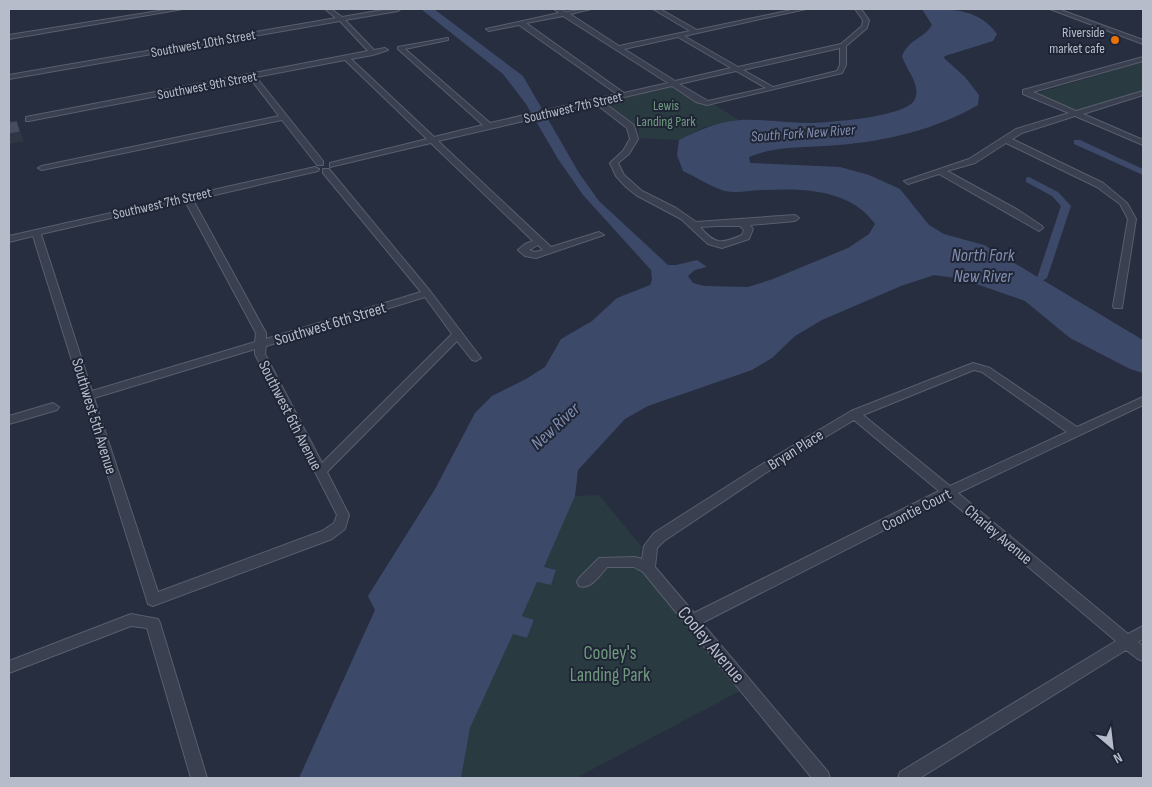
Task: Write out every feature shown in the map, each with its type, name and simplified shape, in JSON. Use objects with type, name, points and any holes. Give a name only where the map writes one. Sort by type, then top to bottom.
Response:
[{"type":"street","points":[[9,37],[180,9]]},
{"type":"street","points":[[328,9],[341,19],[373,53]]},
{"type":"street","name":"Southwest 10th Street","points":[[9,77],[398,9]]},
{"type":"street","points":[[557,9],[672,83],[707,103],[772,90],[840,72],[843,65],[843,45],[865,27],[866,20],[858,9]]},
{"type":"street","points":[[489,30],[588,9]]},
{"type":"street","points":[[656,9],[696,31]]},
{"type":"street","points":[[756,9],[770,15]]},
{"type":"street","points":[[619,48],[803,9]]},
{"type":"street","points":[[1053,9],[1143,42]]},
{"type":"street","points":[[521,23],[623,95]]},
{"type":"street","points":[[678,35],[772,90]]},
{"type":"street","points":[[446,39],[400,48],[488,126]]},
{"type":"street","name":"Southwest 7th Street","points":[[9,239],[324,167],[672,83],[843,45]]},
{"type":"street","name":"Southwest 9th Street","points":[[28,119],[384,50]]},
{"type":"street","points":[[347,58],[548,250]]},
{"type":"street","points":[[1143,59],[1026,92],[1143,143]]},
{"type":"street","points":[[252,76],[427,293],[476,358]]},
{"type":"street","points":[[908,181],[972,161],[1005,138],[1024,130],[1143,93]]},
{"type":"street","points":[[598,101],[631,127],[634,139],[626,152],[614,163],[618,174],[642,196],[684,216],[694,225],[706,241],[718,246],[746,237],[748,229],[742,223]]},
{"type":"street","points":[[42,168],[284,117]]},
{"type":"street","points":[[1005,138],[1100,185],[1123,203],[1132,219],[1118,306]]},
{"type":"street","points":[[940,171],[1016,212],[1039,228]]},
{"type":"street","name":"Southwest 6th Avenue","points":[[187,197],[261,333],[260,354],[344,515],[340,526]]},
{"type":"street","points":[[694,225],[795,218]]},
{"type":"street","name":"Southwest 5th Avenue","points":[[36,232],[153,600],[327,535],[340,526]]},
{"type":"street","points":[[539,242],[523,250],[532,255],[599,235]]},
{"type":"street","name":"Southwest 6th Street","points":[[89,396],[427,293]]},
{"type":"street","points":[[320,472],[458,334]]},
{"type":"street","name":"Bryan Place","points":[[648,568],[651,546],[659,537],[736,486],[855,414],[973,366],[986,370],[1074,431]]},
{"type":"street","name":"Coontie Court","points":[[692,622],[949,492],[1074,431],[1143,401]]},
{"type":"street","points":[[9,420],[53,407]]},
{"type":"street","name":"Charley Avenue","points":[[855,414],[1143,655]]},
{"type":"street","points":[[584,582],[604,562],[635,562],[648,568]]},
{"type":"street","name":"Cooley Avenue","points":[[648,568],[822,778]]},
{"type":"street","points":[[9,667],[131,620],[153,623],[199,778]]},
{"type":"street","points":[[906,778],[1143,632]]},
{"type":"green space","points":[[1143,62],[1143,92],[1104,105],[1076,110],[1063,108],[1051,103],[1040,94],[1041,92]]},
{"type":"green space","name":"Lewis Landing Park","points":[[671,85],[700,104],[715,105],[739,120],[704,127],[679,140],[638,138],[639,127],[603,101]]},
{"type":"green space","name":"Cooley's Landing Park","points":[[599,495],[641,546],[640,564],[740,691],[576,778],[461,778],[470,728],[513,634],[527,638],[534,621],[522,616],[537,582],[551,585],[556,570],[544,567],[575,496]]},
{"type":"water","points":[[421,9],[434,9],[523,76],[579,173],[599,201],[668,265],[697,260],[707,267],[695,270],[688,276],[693,283],[704,286],[748,287],[773,279],[848,248],[869,234],[875,224],[865,212],[853,204],[825,193],[794,190],[735,192],[714,187],[683,171],[677,155],[679,140],[708,127],[732,121],[822,122],[851,120],[899,110],[909,105],[915,99],[916,93],[915,82],[902,56],[909,45],[924,34],[932,25],[922,9],[953,10],[982,19],[997,34],[993,41],[945,56],[944,58],[965,77],[979,95],[978,105],[946,121],[893,137],[857,143],[771,150],[749,157],[750,163],[840,167],[869,175],[900,189],[929,225],[944,234],[984,245],[1143,340],[1143,373],[1130,369],[1070,338],[1025,301],[962,279],[934,275],[901,286],[822,320],[795,336],[772,358],[752,370],[648,406],[625,419],[578,470],[575,496],[544,567],[556,570],[551,585],[537,582],[522,616],[534,620],[527,638],[513,634],[470,728],[461,778],[299,778],[375,610],[368,596],[435,489],[475,413],[492,396],[545,367],[561,339],[592,321],[617,298],[650,285],[652,280],[651,270],[583,195],[558,159],[526,104],[503,74]]},
{"type":"building","points":[[17,121],[20,132],[9,134],[9,122]]},
{"type":"waterway","points":[[1077,142],[1143,172]]},
{"type":"waterway","points":[[1029,180],[1055,194],[1066,206],[1042,278]]},
{"type":"place","name":"Riverside market cafe","points":[[1115,40]]},
{"type":"water label","name":"South Fork New River","points":[[803,133]]},
{"type":"water label","name":"North Fork New River","points":[[983,265]]},
{"type":"water label","name":"New River","points":[[555,426]]}]
